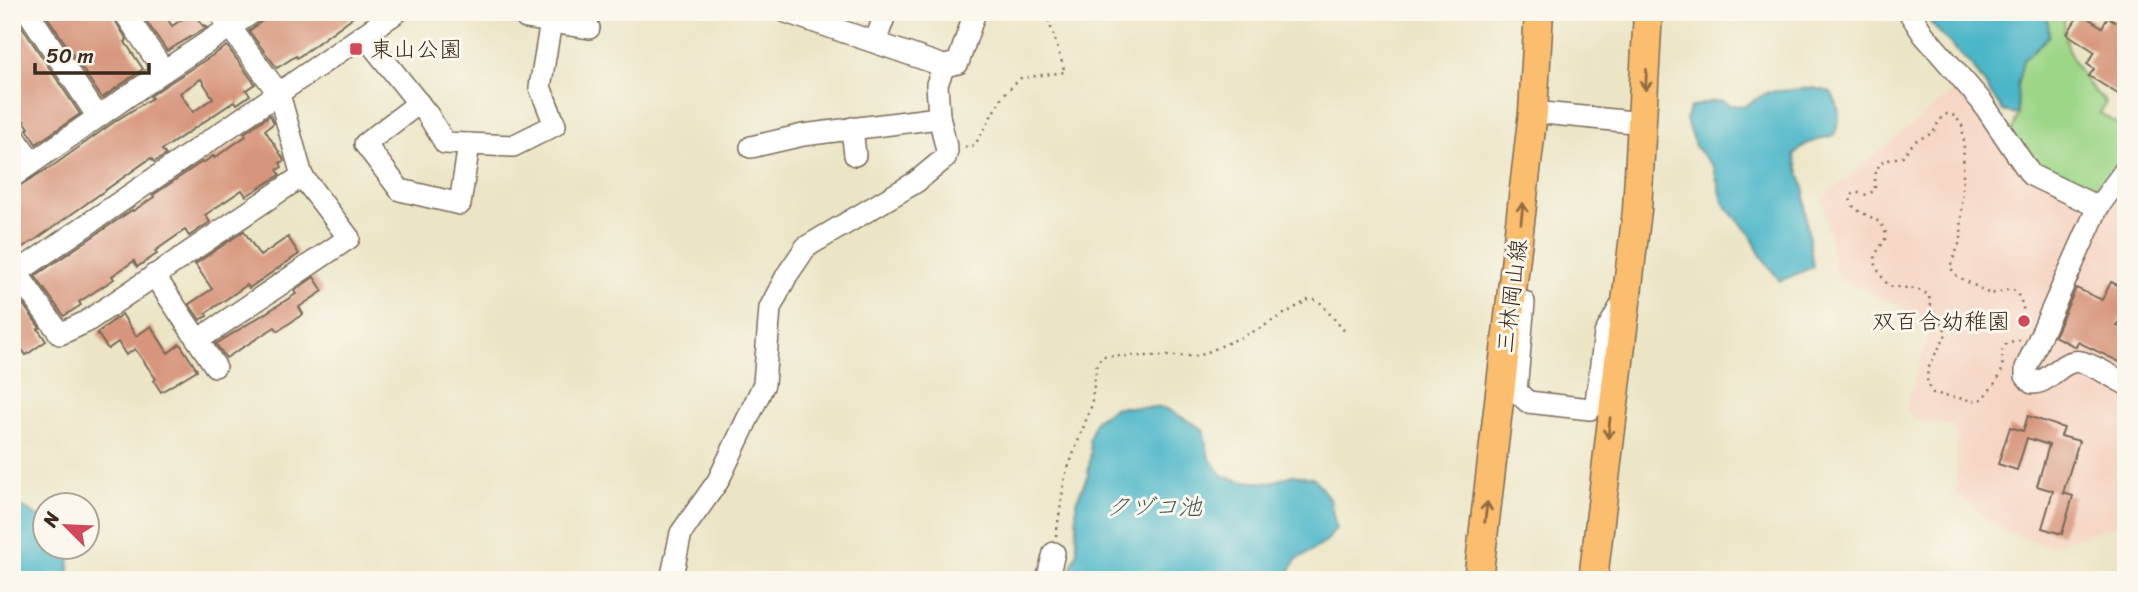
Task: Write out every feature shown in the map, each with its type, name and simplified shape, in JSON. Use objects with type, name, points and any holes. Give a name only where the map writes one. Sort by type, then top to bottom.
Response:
[{"type":"main road","name":"三林岡山線","points":[[1478,580],[1534,112],[1539,12]]},
{"type":"main road","points":[[1593,580],[1637,210],[1648,12]]},
{"type":"street","points":[[28,12],[98,117]]},
{"type":"street","points":[[124,12],[163,71]]},
{"type":"street","points":[[12,177],[163,71],[225,20],[253,12]]},
{"type":"street","points":[[302,176],[86,322],[61,334],[14,271],[397,12]]},
{"type":"street","points":[[786,12],[944,66],[958,64],[975,12]]},
{"type":"street","points":[[875,43],[886,12]]},
{"type":"street","points":[[1909,12],[1924,35],[1982,102],[2031,175],[2098,207]]},
{"type":"street","points":[[526,18],[589,28]]},
{"type":"street","points":[[198,340],[349,238],[302,176],[279,94],[225,20]]},
{"type":"street","points":[[364,35],[419,103],[445,143],[513,146],[555,125],[532,80],[551,22]]},
{"type":"street","points":[[671,580],[681,533],[718,481],[764,384],[770,309],[787,275],[806,247],[916,182],[945,158],[947,150],[939,116],[937,84],[944,66]]},
{"type":"street","points":[[419,103],[365,144],[400,190],[460,204],[468,144]]},
{"type":"street","points":[[1534,112],[1643,122]]},
{"type":"street","points":[[751,147],[775,132],[852,128],[939,116]]},
{"type":"street","points":[[852,128],[855,155]]},
{"type":"street","points":[[12,133],[32,163]]},
{"type":"street","points":[[2125,172],[2098,207],[2028,343],[2026,376],[2032,383],[2040,383],[2069,363],[2080,362],[2126,384]]},
{"type":"street","points":[[1516,266],[1524,299],[1516,391],[1528,402],[1590,409],[1597,402],[1605,334],[1627,294]]},
{"type":"street","points":[[154,275],[215,366]]},
{"type":"street","points":[[1048,580],[1054,553]]},
{"type":"path","points":[[947,150],[975,145],[1003,95],[1021,78],[1065,72],[1046,12]]},
{"type":"path","points":[[1947,114],[1955,116],[1962,125],[1964,141],[1961,239],[1950,267],[1957,276],[1990,294],[2012,289],[2017,293],[2024,310],[2028,343],[2011,341],[2005,345],[2001,352],[2003,368],[1982,400],[1973,401],[1933,393],[1927,386],[1925,376],[1946,331],[1938,321],[1929,295],[1917,289],[1889,286],[1885,281],[1873,261],[1886,237],[1885,230],[1876,219],[1855,209],[1851,204],[1850,197],[1855,192],[1867,195],[1875,190],[1875,173],[1881,162],[1903,156],[1915,141],[1933,134],[1940,119],[1947,114]]},
{"type":"path","points":[[1054,553],[1065,476],[1091,407],[1097,364],[1102,356],[1199,356],[1257,330],[1308,300],[1318,299],[1347,334]]},
{"type":"shaded area","name":"双百合幼稚園","points":[[1958,87],[2001,144],[2119,189],[2126,188],[2126,523],[2047,546],[1995,526],[1957,493],[1957,434],[1953,426],[1913,418],[1906,408],[1927,338],[1926,327],[1918,314],[1841,280],[1835,272],[1823,198]]},
{"type":"green space","points":[[2047,12],[2064,12],[2066,39],[2074,63],[2088,84],[2106,103],[2100,113],[2126,129],[2126,158],[2101,195],[2090,198],[2038,173],[2011,134],[2018,114],[2017,86],[2023,60],[2049,36]]},
{"type":"water","points":[[1924,12],[2047,12],[2049,36],[2023,60],[2017,86],[2018,114],[2003,111],[1973,67],[1932,25]]},
{"type":"water","points":[[1813,88],[1831,92],[1838,109],[1838,124],[1834,135],[1806,144],[1794,155],[1805,192],[1813,267],[1780,281],[1760,254],[1751,235],[1724,204],[1713,166],[1696,148],[1686,120],[1689,108],[1709,102],[1722,101],[1729,105],[1745,106],[1768,92]]},
{"type":"water","name":"クヅコ池","points":[[1116,407],[1165,408],[1203,429],[1209,458],[1222,475],[1240,481],[1270,483],[1292,475],[1314,478],[1330,500],[1336,528],[1326,542],[1296,560],[1284,580],[1066,580],[1077,553],[1076,502],[1088,475],[1091,451],[1089,439],[1096,420]]},
{"type":"water","points":[[12,501],[32,513],[32,560],[70,560],[68,580],[12,580]]},
{"type":"building","points":[[12,12],[80,114],[36,144],[12,103]]},
{"type":"building","points":[[44,12],[110,12],[143,69],[102,98]]},
{"type":"building","points":[[140,12],[163,12],[172,26],[193,12],[203,26],[207,27],[167,51]]},
{"type":"building","points":[[275,12],[360,12],[297,58],[296,56],[277,68],[249,31]]},
{"type":"building","points":[[2080,13],[2102,27],[2108,17],[2126,28],[2126,99],[2089,76],[2094,69],[2087,64],[2095,52],[2067,34]]},
{"type":"building","points":[[227,46],[255,84],[246,90],[250,95],[237,104],[235,101],[162,150],[166,155],[154,162],[151,158],[35,240],[12,253],[12,190],[54,165],[152,98],[150,96]],"holes":[[[201,79],[213,98],[193,112],[180,93]]]},
{"type":"building","points":[[270,115],[274,123],[265,130],[284,161],[280,163],[282,167],[277,170],[280,175],[246,196],[242,190],[205,215],[210,222],[189,236],[185,230],[137,267],[134,261],[64,316],[35,276],[202,162],[213,156],[214,158]]},
{"type":"building","points":[[244,231],[260,256],[288,237],[299,254],[249,288],[247,285],[200,320],[189,304],[212,289],[195,264]]},
{"type":"building","points":[[314,277],[323,291],[299,307],[303,314],[278,331],[275,327],[226,358],[216,344],[296,294],[294,291]]},
{"type":"building","name":"双百合幼稚園","points":[[2111,282],[2126,289],[2126,309],[2117,326],[2126,330],[2126,365],[2078,342],[2076,347],[2054,336],[2076,288],[2102,300]]},
{"type":"building","points":[[12,289],[46,341],[26,355],[12,335]]},
{"type":"building","points":[[122,314],[136,336],[151,326],[168,353],[180,344],[197,370],[161,392],[154,381],[156,379],[135,349],[126,355],[118,342],[108,349],[97,333]]},
{"type":"building","points":[[2028,416],[2064,428],[2061,436],[2079,441],[2063,493],[2073,496],[2062,534],[2042,528],[2053,491],[2037,486],[2049,445],[2027,438],[2017,470],[1998,464],[2010,427],[2023,431]]},
{"type":"place","name":"東山公園","points":[[356,49]]},
{"type":"place","name":"双百合幼稚園","points":[[2024,321]]}]
